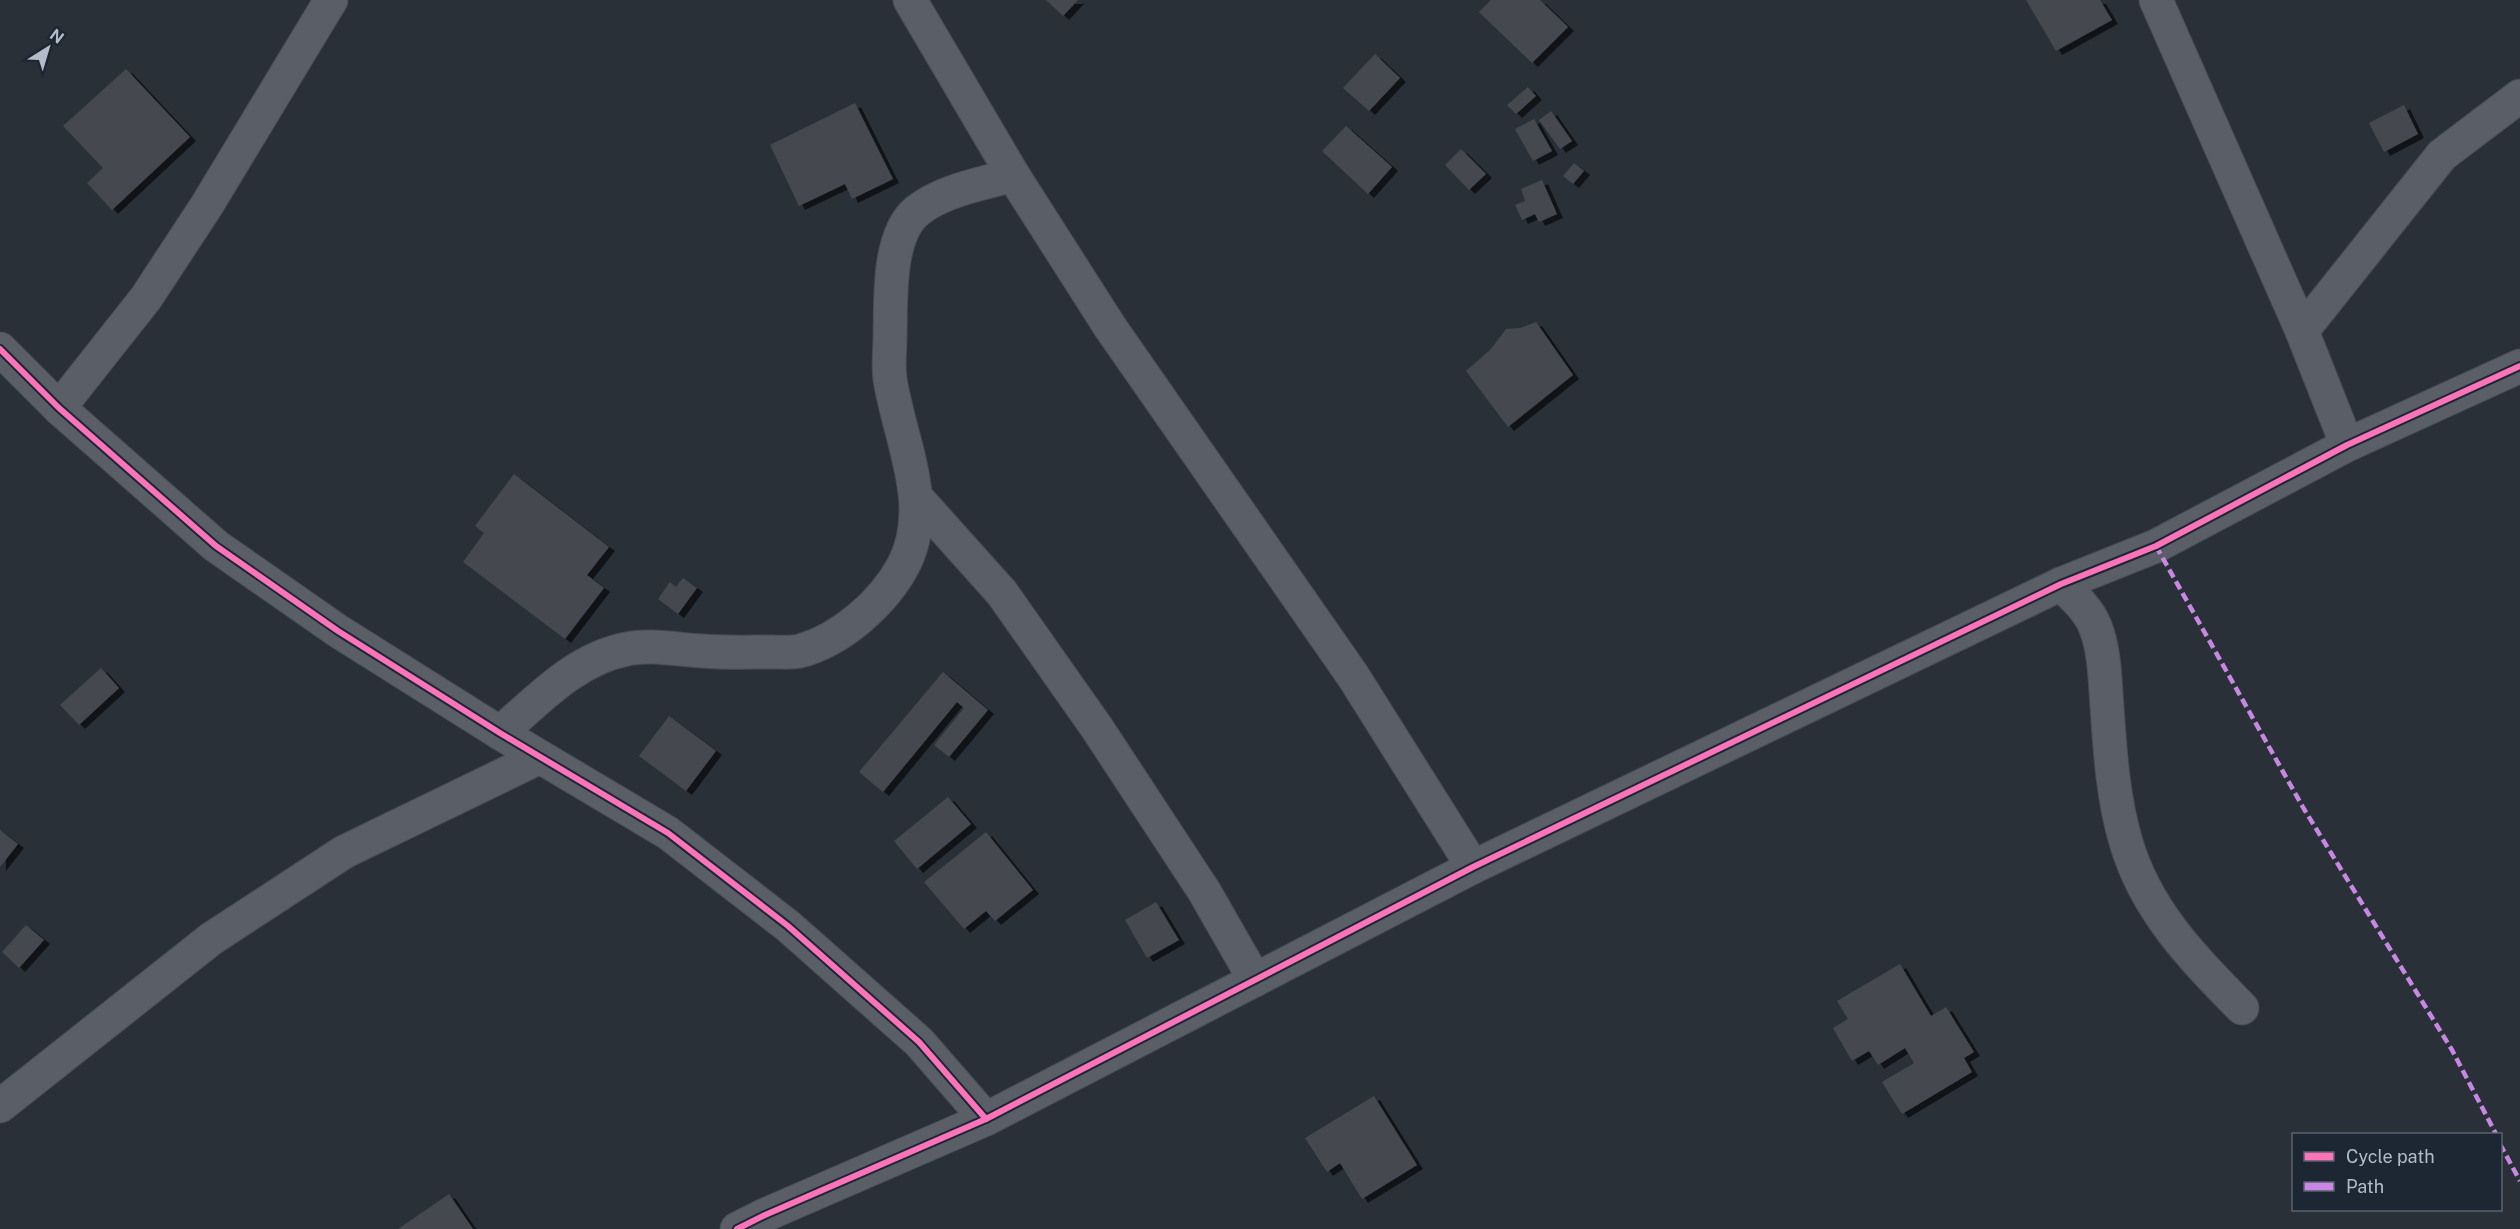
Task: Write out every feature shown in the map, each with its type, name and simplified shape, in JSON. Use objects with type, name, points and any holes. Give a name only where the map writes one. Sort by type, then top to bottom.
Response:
[{"type":"street","points":[[59,408],[146,298],[207,205],[331,0]]},
{"type":"street","points":[[910,0],[1013,175],[1110,327],[1353,676],[1473,867]]},
{"type":"street","points":[[2156,0],[2302,331],[2347,445]]},
{"type":"street","points":[[2302,331],[2442,155],[2520,96]]},
{"type":"street","points":[[500,733],[559,681],[593,660],[628,648],[705,652],[799,652],[835,636],[879,600],[903,565],[914,532],[916,497],[908,451],[890,377],[891,288],[895,255],[905,228],[916,213],[935,200],[1013,175]]},
{"type":"street","points":[[0,349],[59,408],[216,546],[338,631],[500,733],[668,833],[788,926],[919,1042],[986,1119]]},
{"type":"street","points":[[737,1229],[986,1119],[1473,867],[2061,584],[2156,546],[2347,445],[2520,366]]},
{"type":"street","points":[[916,497],[1002,593],[1083,709],[1204,891],[1255,980]]},
{"type":"street","points":[[2061,584],[2081,604],[2095,625],[2102,652],[2111,760],[2126,842],[2152,905],[2192,957],[2242,1008]]},
{"type":"street","points":[[0,1106],[211,939],[344,852],[540,757]]},
{"type":"building","points":[[1046,0],[1078,0],[1063,16]]},
{"type":"building","points":[[1491,0],[1540,0],[1568,27],[1532,63],[1479,12]]},
{"type":"building","points":[[2026,0],[2100,0],[2112,20],[2056,51]]},
{"type":"building","points":[[1375,54],[1400,78],[1369,111],[1343,88]]},
{"type":"building","points":[[126,69],[190,137],[112,210],[87,183],[103,168],[63,126]]},
{"type":"building","points":[[1528,87],[1536,96],[1516,114],[1507,105]]},
{"type":"building","points":[[855,103],[893,179],[852,199],[845,184],[799,206],[770,145]]},
{"type":"building","points":[[2404,105],[2418,134],[2384,152],[2369,123]]},
{"type":"building","points":[[1551,111],[1572,141],[1560,149],[1539,120]]},
{"type":"building","points":[[1534,119],[1552,151],[1533,161],[1515,129]]},
{"type":"building","points":[[1346,126],[1392,167],[1368,194],[1322,151]]},
{"type":"building","points":[[1461,149],[1486,174],[1469,190],[1445,165]]},
{"type":"building","points":[[1574,163],[1584,171],[1573,184],[1563,176]]},
{"type":"building","points":[[1542,180],[1557,214],[1539,222],[1535,214],[1522,220],[1515,205],[1525,201],[1521,189]]},
{"type":"building","points":[[1536,322],[1573,375],[1508,427],[1466,371],[1491,349],[1506,329],[1520,328]]},
{"type":"building","points":[[514,474],[609,547],[587,575],[604,588],[565,639],[463,562],[484,533],[475,526]]},
{"type":"building","points":[[683,578],[697,588],[678,614],[658,599],[670,582],[676,587]]},
{"type":"building","points":[[101,668],[119,688],[79,725],[60,705]]},
{"type":"building","points":[[943,672],[988,710],[949,757],[934,745],[964,708],[957,702],[883,792],[859,772]]},
{"type":"building","points":[[669,716],[716,751],[686,791],[639,756]]},
{"type":"building","points":[[948,797],[971,824],[917,869],[894,841]]},
{"type":"building","points":[[0,830],[18,844],[0,867]]},
{"type":"building","points":[[986,832],[1033,890],[995,921],[986,911],[964,929],[924,882]]},
{"type":"building","points":[[1156,902],[1179,940],[1147,958],[1125,920]]},
{"type":"building","points":[[26,925],[44,940],[19,968],[2,952]]},
{"type":"building","points":[[1900,964],[1931,1016],[1946,1007],[1974,1052],[1964,1058],[1972,1072],[1902,1114],[1882,1082],[1914,1063],[1905,1048],[1878,1065],[1869,1051],[1852,1061],[1833,1028],[1848,1019],[1837,1001]]},
{"type":"building","points":[[1374,1096],[1417,1165],[1362,1199],[1340,1163],[1327,1172],[1305,1138]]},
{"type":"building","points":[[449,1194],[473,1229],[398,1229]]},
{"type":"marked path","points":[[2156,546],[2304,809],[2452,1050],[2495,1133]]},
{"type":"marked path","points":[[2502,1148],[2520,1181]]},
{"type":"cycle path","points":[[0,349],[59,408],[216,546],[338,631],[500,733],[668,833],[788,926],[919,1042],[986,1119]]},
{"type":"cycle path","points":[[737,1229],[986,1119],[1473,867],[2061,584],[2156,546],[2347,445],[2520,366]]}]
